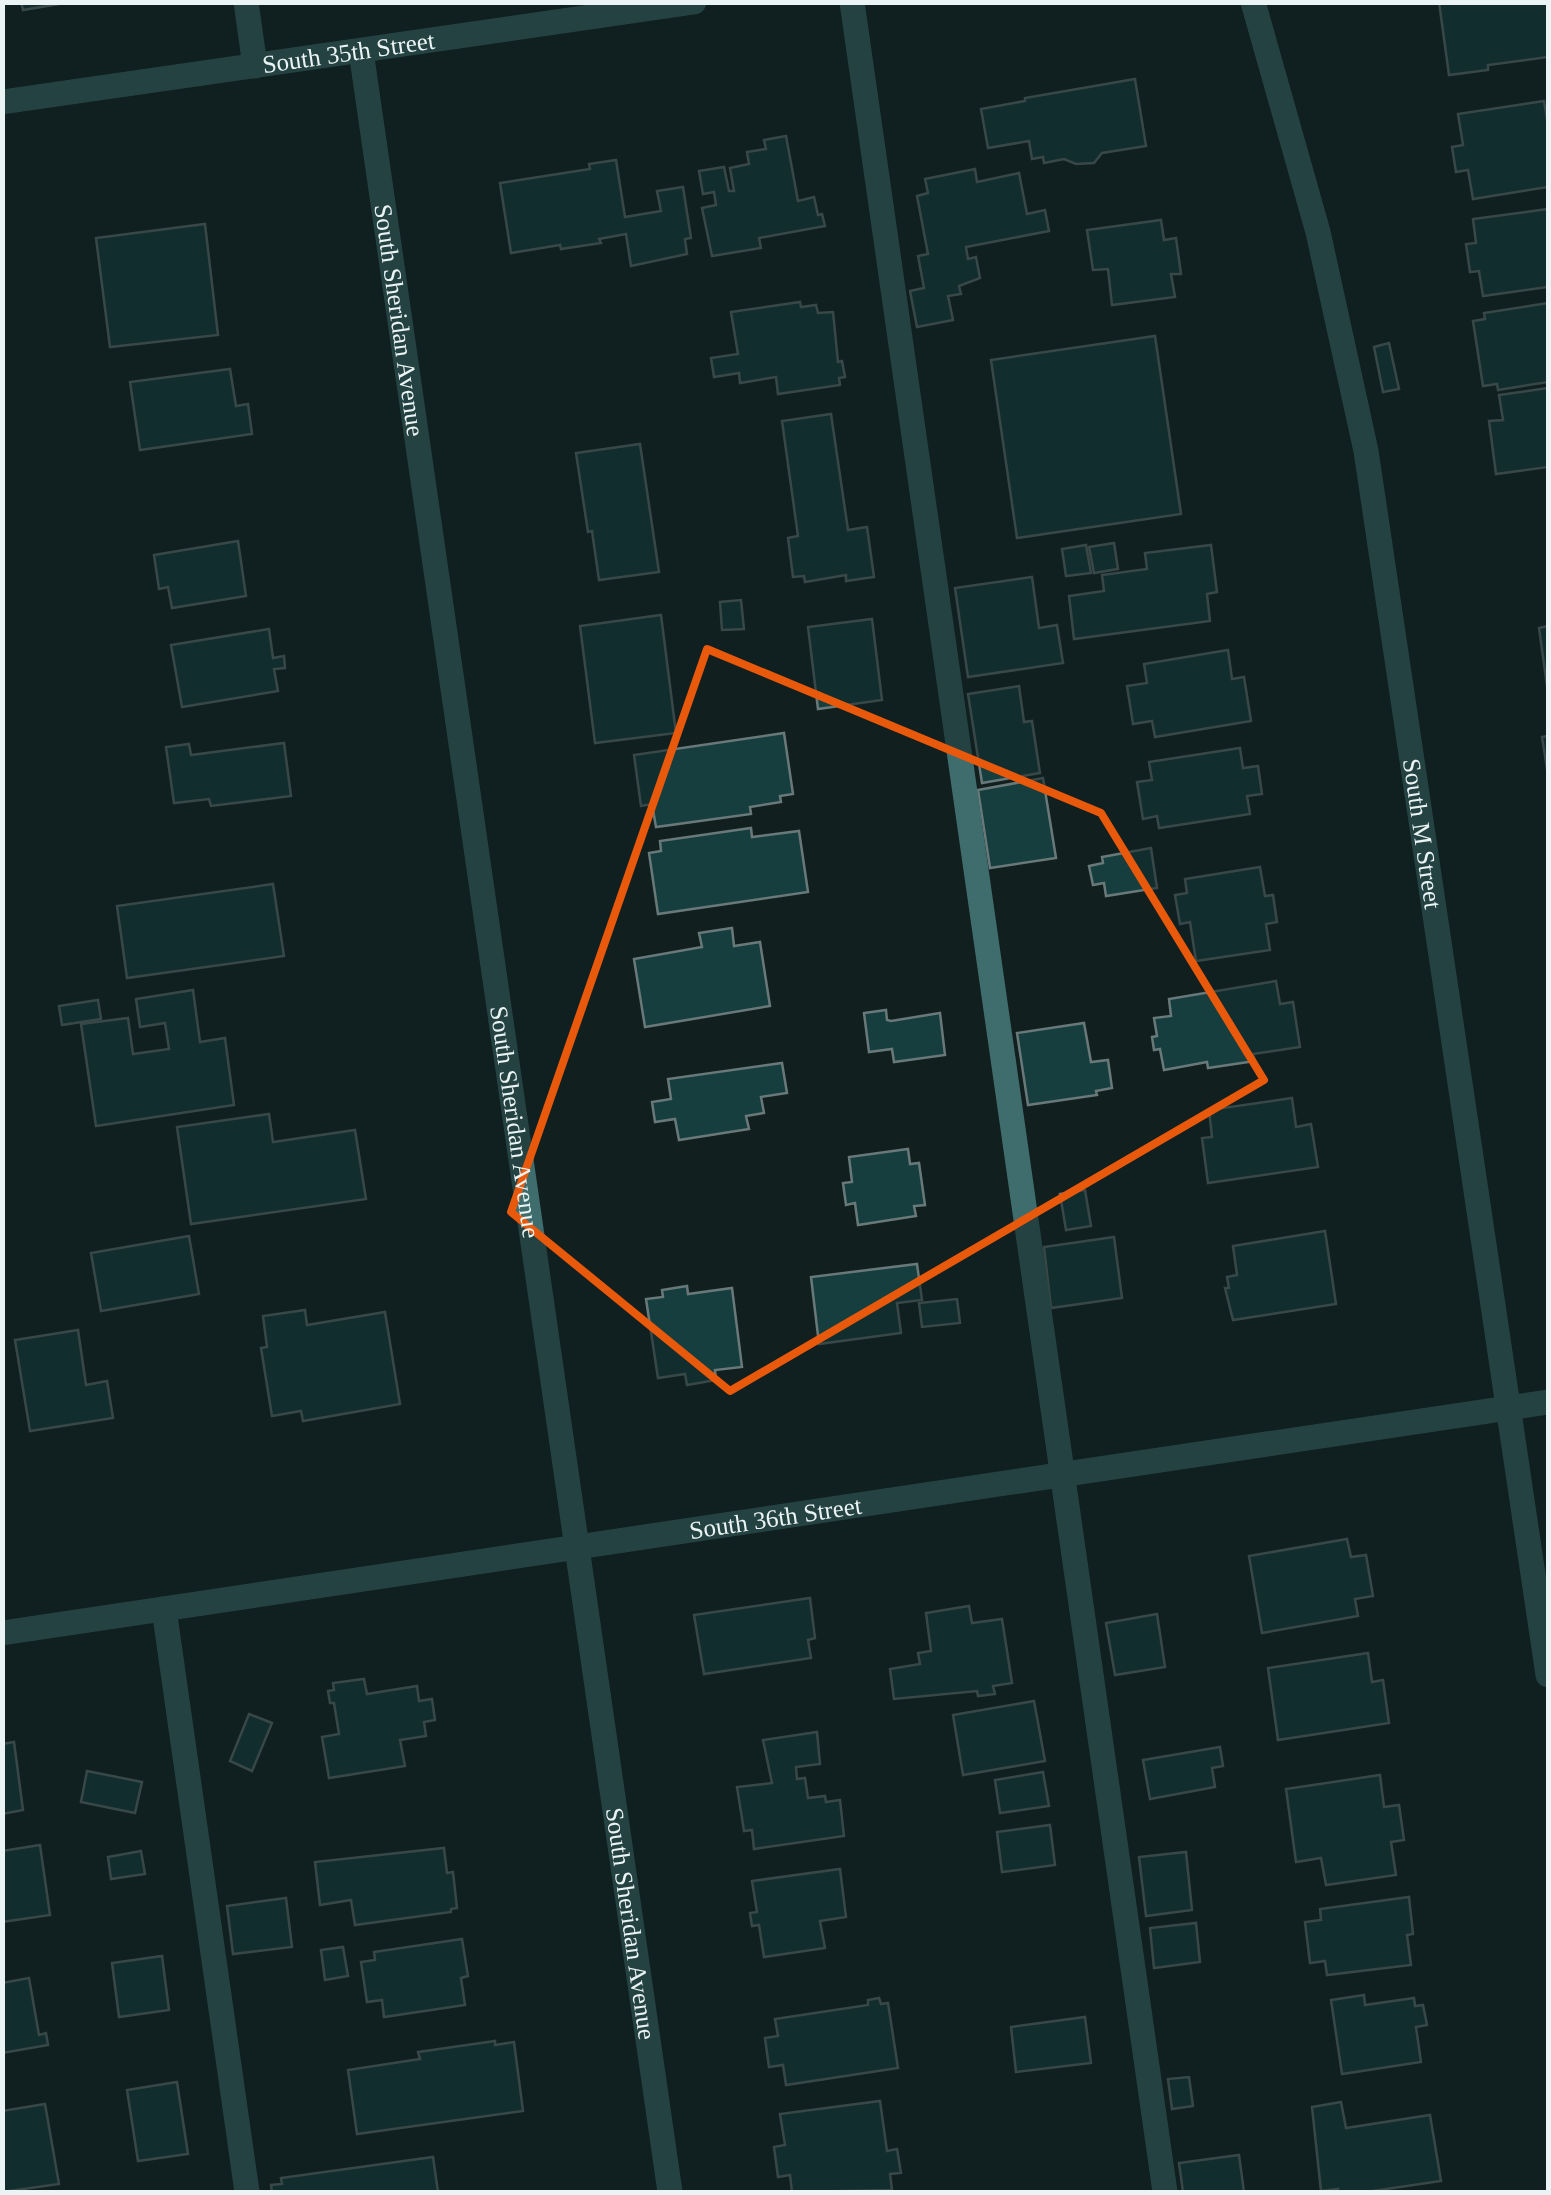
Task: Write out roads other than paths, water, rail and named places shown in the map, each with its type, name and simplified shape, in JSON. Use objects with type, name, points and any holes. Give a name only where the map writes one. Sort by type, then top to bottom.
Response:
[{"type":"street","points":[[246,2],[255,66]]},
{"type":"street","name":"South 35th Street","points":[[2,102],[694,2]]},
{"type":"street","points":[[852,2],[1165,2192]]},
{"type":"street","name":"South M Street","points":[[1253,2],[1318,232],[1366,452],[1548,1674]]},
{"type":"street","name":"South Sheridan Avenue","points":[[360,51],[670,2192]]},
{"type":"street","name":"South 36th Street","points":[[2,1633],[1548,1402]]},
{"type":"street","points":[[164,1609],[247,2192]]}]
